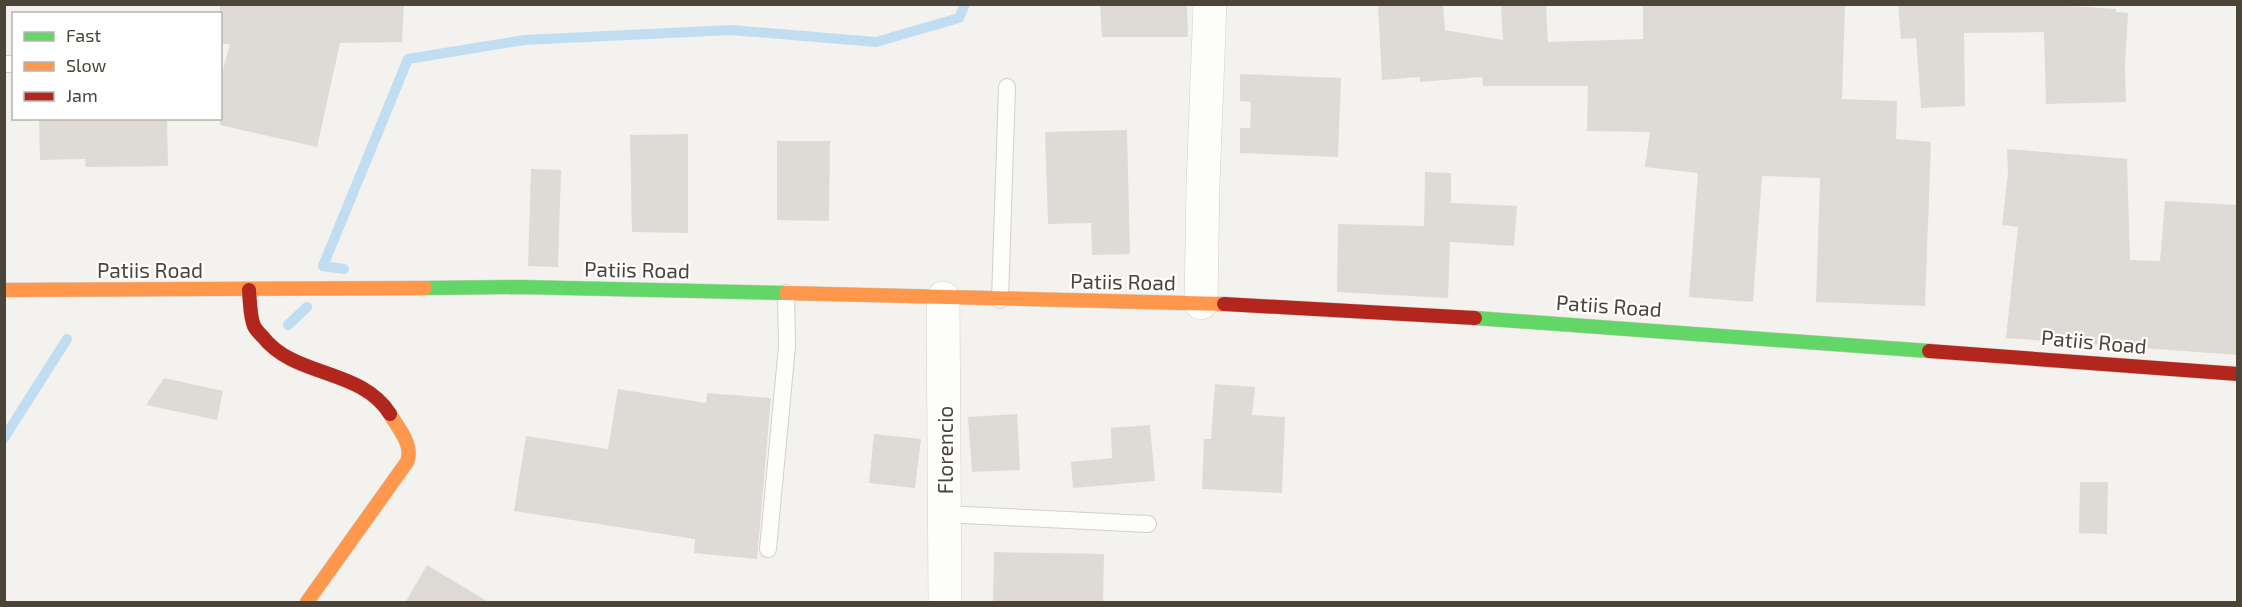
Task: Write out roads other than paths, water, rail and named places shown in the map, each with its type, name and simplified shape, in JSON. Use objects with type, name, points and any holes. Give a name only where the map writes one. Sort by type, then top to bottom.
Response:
[{"type":"street","points":[[1201,303],[1210,4]]},
{"type":"street","name":"Patiis Road","points":[[4,290],[521,287],[1201,303],[1557,323],[2238,374]]},
{"type":"street","points":[[249,290],[254,326],[272,349],[283,357],[357,385],[378,399],[388,411],[409,447],[410,455],[407,462],[307,603]]},
{"type":"street","name":"Florencio","points":[[943,298],[945,603]]},
{"type":"lane","points":[[1000,300],[1007,87]]},
{"type":"lane","points":[[768,549],[787,346],[786,293]]},
{"type":"lane","points":[[944,514],[1148,524]]},
{"type":"waterway","points":[[344,269],[323,266],[408,59],[524,40],[731,30],[876,42],[959,18],[965,4]]},
{"type":"waterway","points":[[288,325],[307,307]]},
{"type":"waterway","points":[[4,438],[67,339]]}]
